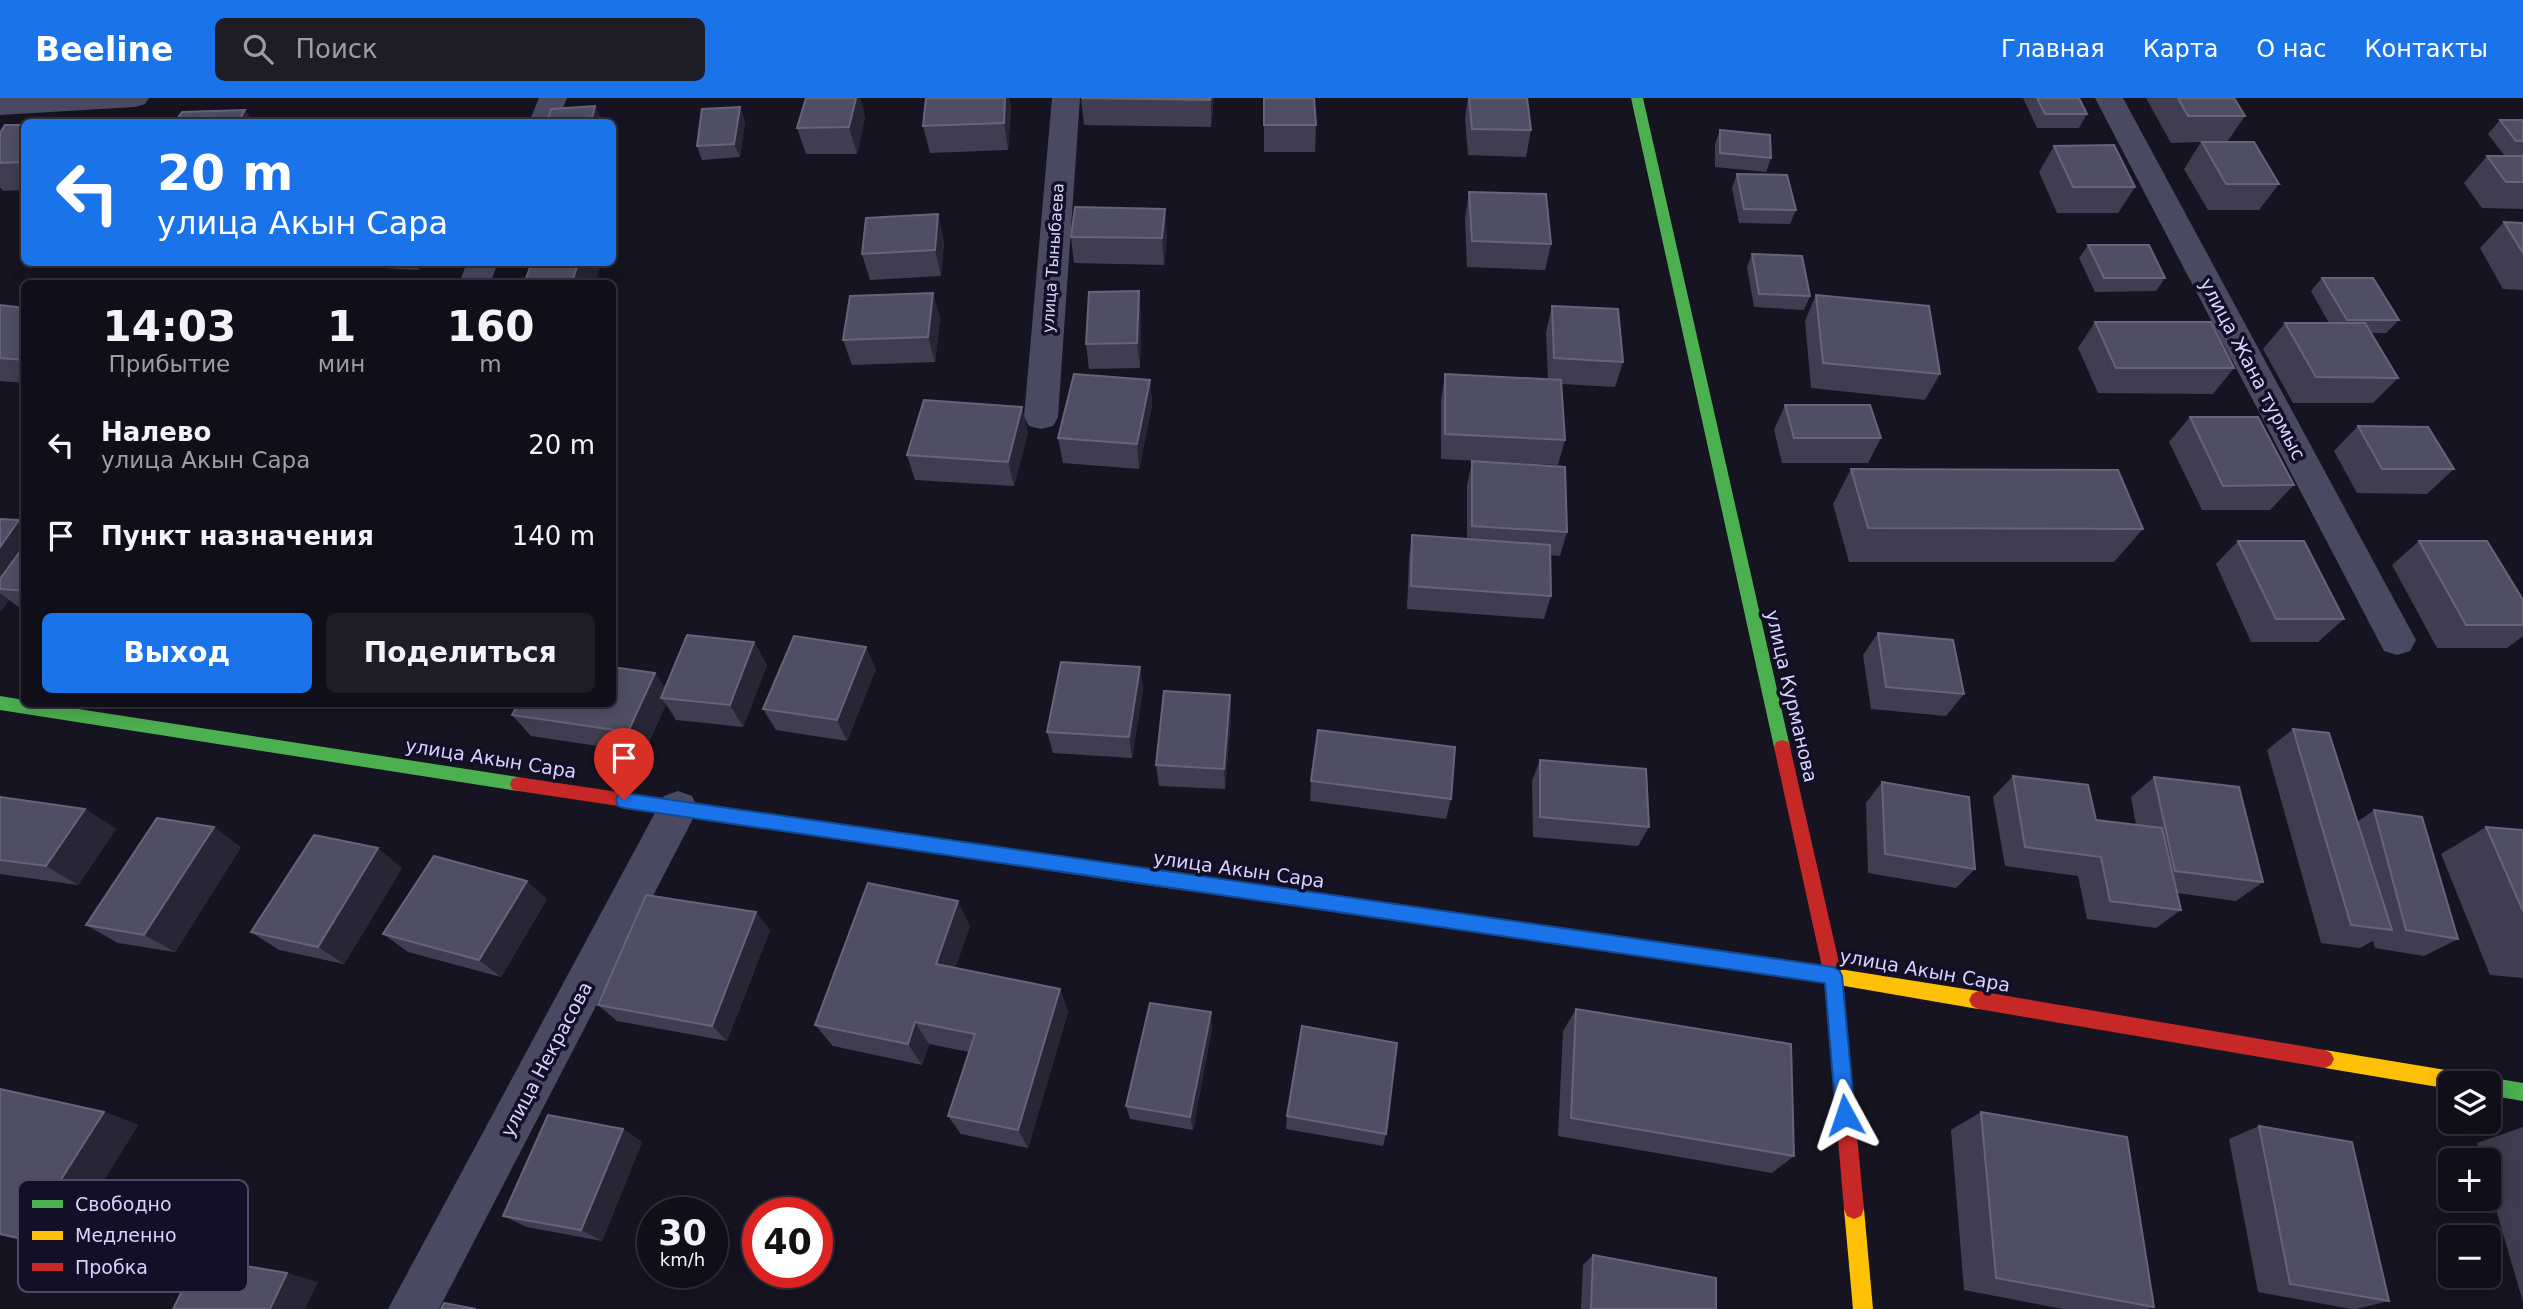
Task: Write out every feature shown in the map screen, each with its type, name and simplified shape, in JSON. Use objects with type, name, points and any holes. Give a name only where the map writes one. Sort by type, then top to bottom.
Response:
[{"type":"street","points":[[0,106],[135,98]]},
{"type":"street","points":[[543,119],[553,98]]},
{"type":"street","name":"улица Тыныбаева","points":[[1041,417],[1066,98]]},
{"type":"street","name":"улица Курманова","points":[[1637,98],[1833,976],[1863,1309]]},
{"type":"street","name":"улица Жана турмыс","points":[[2109,98],[2397,640]]},
{"type":"street","name":"улица Акын Сара","points":[[0,703],[21,706]]},
{"type":"street","name":"улица Акын Сара","points":[[26,707],[678,809],[1833,976],[2438,1078]]},
{"type":"street","name":"улица Некрасова","points":[[413,1309],[678,809]]},
{"type":"street","points":[[2501,1088],[2523,1092]]},
{"type":"building","points":[[806,98],[856,98],[849,127],[797,128]]},
{"type":"building","points":[[926,98],[1005,98],[1004,123],[923,126]]},
{"type":"building","points":[[1081,98],[1211,98],[1210,100]]},
{"type":"building","points":[[1264,98],[1314,98],[1316,125],[1264,125]]},
{"type":"building","points":[[1469,98],[1527,98],[1531,130],[1472,129]]},
{"type":"building","points":[[2037,98],[2079,98],[2087,114],[2045,114]]},
{"type":"building","points":[[2178,98],[2234,98],[2245,116],[2188,116]]},
{"type":"building","points":[[595,106],[592,119],[548,119],[551,109]]},
{"type":"building","points":[[740,107],[734,144],[697,146],[702,109]]},
{"type":"building","points":[[245,110],[240,119],[177,119],[182,112]]},
{"type":"building","points":[[2500,120],[2523,120],[2523,141],[2516,141]]},
{"type":"building","points":[[5,125],[21,125],[21,162],[0,163],[0,133]]},
{"type":"building","points":[[1720,130],[1770,135],[1771,158],[1720,153]]},
{"type":"building","points":[[2202,142],[2254,142],[2279,184],[2226,184]]},
{"type":"building","points":[[2114,145],[2135,187],[2073,187],[2054,146]]},
{"type":"building","points":[[2487,156],[2523,156],[2523,182],[2506,182]]},
{"type":"building","points":[[1737,174],[1787,175],[1796,210],[1744,209]]},
{"type":"building","points":[[1469,192],[1546,194],[1551,244],[1472,241]]},
{"type":"building","points":[[1075,207],[1165,209],[1162,238],[1071,237]]},
{"type":"building","points":[[938,214],[935,250],[862,254],[866,218]]},
{"type":"building","points":[[2504,222],[2523,223],[2523,253]]},
{"type":"building","points":[[2088,245],[2149,245],[2165,278],[2104,278]]},
{"type":"building","points":[[1752,254],[1802,256],[1810,296],[1759,294]]},
{"type":"building","points":[[531,266],[578,266],[572,280],[525,280]]},
{"type":"building","points":[[2322,278],[2373,278],[2399,320],[2347,320]]},
{"type":"building","points":[[1139,291],[1137,343],[1086,344],[1089,292]]},
{"type":"building","points":[[933,293],[928,337],[843,340],[850,296]]},
{"type":"building","points":[[1816,295],[1929,306],[1940,374],[1823,363]]},
{"type":"building","points":[[0,305],[21,308],[21,360],[0,358]]},
{"type":"building","points":[[1552,306],[1618,309],[1623,362],[1554,358]]},
{"type":"building","points":[[2095,322],[2211,322],[2234,368],[2116,368]]},
{"type":"building","points":[[2285,323],[2365,323],[2398,378],[2316,377]]},
{"type":"building","points":[[1074,374],[1150,380],[1137,444],[1058,438]]},
{"type":"building","points":[[1445,374],[1561,380],[1565,440],[1445,434]]},
{"type":"building","points":[[924,400],[1022,407],[1008,462],[907,455]]},
{"type":"building","points":[[1785,405],[1870,405],[1881,438],[1794,438]]},
{"type":"building","points":[[2190,417],[2258,417],[2294,485],[2223,486]]},
{"type":"building","points":[[2358,426],[2428,427],[2454,469],[2382,469]]},
{"type":"building","points":[[1472,461],[1565,467],[1567,532],[1472,526]]},
{"type":"building","points":[[1851,469],[2118,470],[2143,529],[1868,528]]},
{"type":"building","points":[[0,519],[19,520],[0,547]]},
{"type":"building","points":[[1412,535],[1550,545],[1551,596],[1411,586]]},
{"type":"building","points":[[2238,541],[2304,541],[2344,619],[2276,619]]},
{"type":"building","points":[[2419,541],[2487,541],[2523,600],[2523,625],[2466,625]]},
{"type":"building","points":[[21,550],[21,591],[0,589],[0,579]]},
{"type":"building","points":[[1878,633],[1953,640],[1964,694],[1886,687]]},
{"type":"building","points":[[687,635],[754,642],[730,705],[661,698]]},
{"type":"building","points":[[794,636],[866,647],[837,720],[763,709]]},
{"type":"building","points":[[1061,662],[1140,667],[1129,737],[1047,732]]},
{"type":"building","points":[[616,668],[655,673],[628,732],[512,715],[516,707],[616,707]]},
{"type":"building","points":[[1164,691],[1230,695],[1224,769],[1156,765]]},
{"type":"building","points":[[2293,729],[2329,733],[2392,930],[2351,925]]},
{"type":"building","points":[[1318,730],[1455,747],[1451,799],[1311,781]]},
{"type":"building","points":[[1540,760],[1646,769],[1649,827],[1540,817]]},
{"type":"building","points":[[2013,776],[2088,785],[2096,820],[2162,828],[2181,910],[2110,901],[2101,857],[2025,847]]},
{"type":"building","points":[[2154,777],[2239,787],[2263,882],[2175,871]]},
{"type":"building","points":[[1882,782],[1969,797],[1975,869],[1885,854]]},
{"type":"building","points":[[0,797],[85,809],[46,866],[0,860]]},
{"type":"building","points":[[2374,810],[2422,817],[2458,939],[2406,930]]},
{"type":"building","points":[[157,818],[214,827],[144,935],[86,925]]},
{"type":"building","points":[[2486,827],[2523,830],[2523,911]]},
{"type":"building","points":[[314,835],[378,848],[318,947],[251,932]]},
{"type":"building","points":[[434,856],[527,881],[479,960],[383,934]]},
{"type":"building","points":[[868,883],[958,901],[936,964],[1060,989],[1018,1130],[948,1116],[975,1034],[915,1022],[908,1044],[815,1025]]},
{"type":"building","points":[[646,895],[756,912],[712,1026],[598,1005]]},
{"type":"building","points":[[1150,1003],[1211,1012],[1190,1117],[1126,1106]]},
{"type":"building","points":[[1576,1009],[1791,1044],[1794,1156],[1571,1118]]},
{"type":"building","points":[[1302,1026],[1397,1043],[1386,1134],[1287,1116]]},
{"type":"building","points":[[0,1089],[104,1112],[61,1180],[18,1180],[18,1238],[0,1234]]},
{"type":"building","points":[[1981,1112],[2127,1137],[2154,1307],[1996,1278]]},
{"type":"building","points":[[548,1115],[623,1129],[581,1230],[503,1216]]},
{"type":"building","points":[[2259,1126],[2352,1142],[2389,1301],[2290,1284]]},
{"type":"building","points":[[1593,1255],[1716,1278],[1716,1309],[1591,1309]]},
{"type":"building","points":[[248,1266],[287,1273],[270,1309],[173,1309],[182,1292],[248,1292]]},
{"type":"building","points":[[444,1303],[476,1309],[441,1309]]},
{"type":"traffic: fast","points":[[1637,98],[1782,747]]},
{"type":"traffic: fast","points":[[0,703],[21,706]]},
{"type":"traffic: fast","points":[[26,707],[518,784]]},
{"type":"traffic: fast","points":[[825,830],[1160,879]]},
{"type":"traffic: fast","points":[[2501,1088],[2523,1092]]},
{"type":"traffic: slow","points":[[1386,911],[1833,976],[1978,1000]]},
{"type":"traffic: slow","points":[[2325,1059],[2438,1078]]},
{"type":"traffic: slow","points":[[1854,1209],[1863,1309]]},
{"type":"traffic: jam","points":[[1782,747],[1833,976],[1854,1209]]},
{"type":"traffic: jam","points":[[518,784],[825,830]]},
{"type":"traffic: jam","points":[[1160,879],[1386,911]]},
{"type":"traffic: jam","points":[[1978,1000],[2325,1059]]},
{"type":"route","points":[[624,800],[1833,976],[1845,1115]]}]
